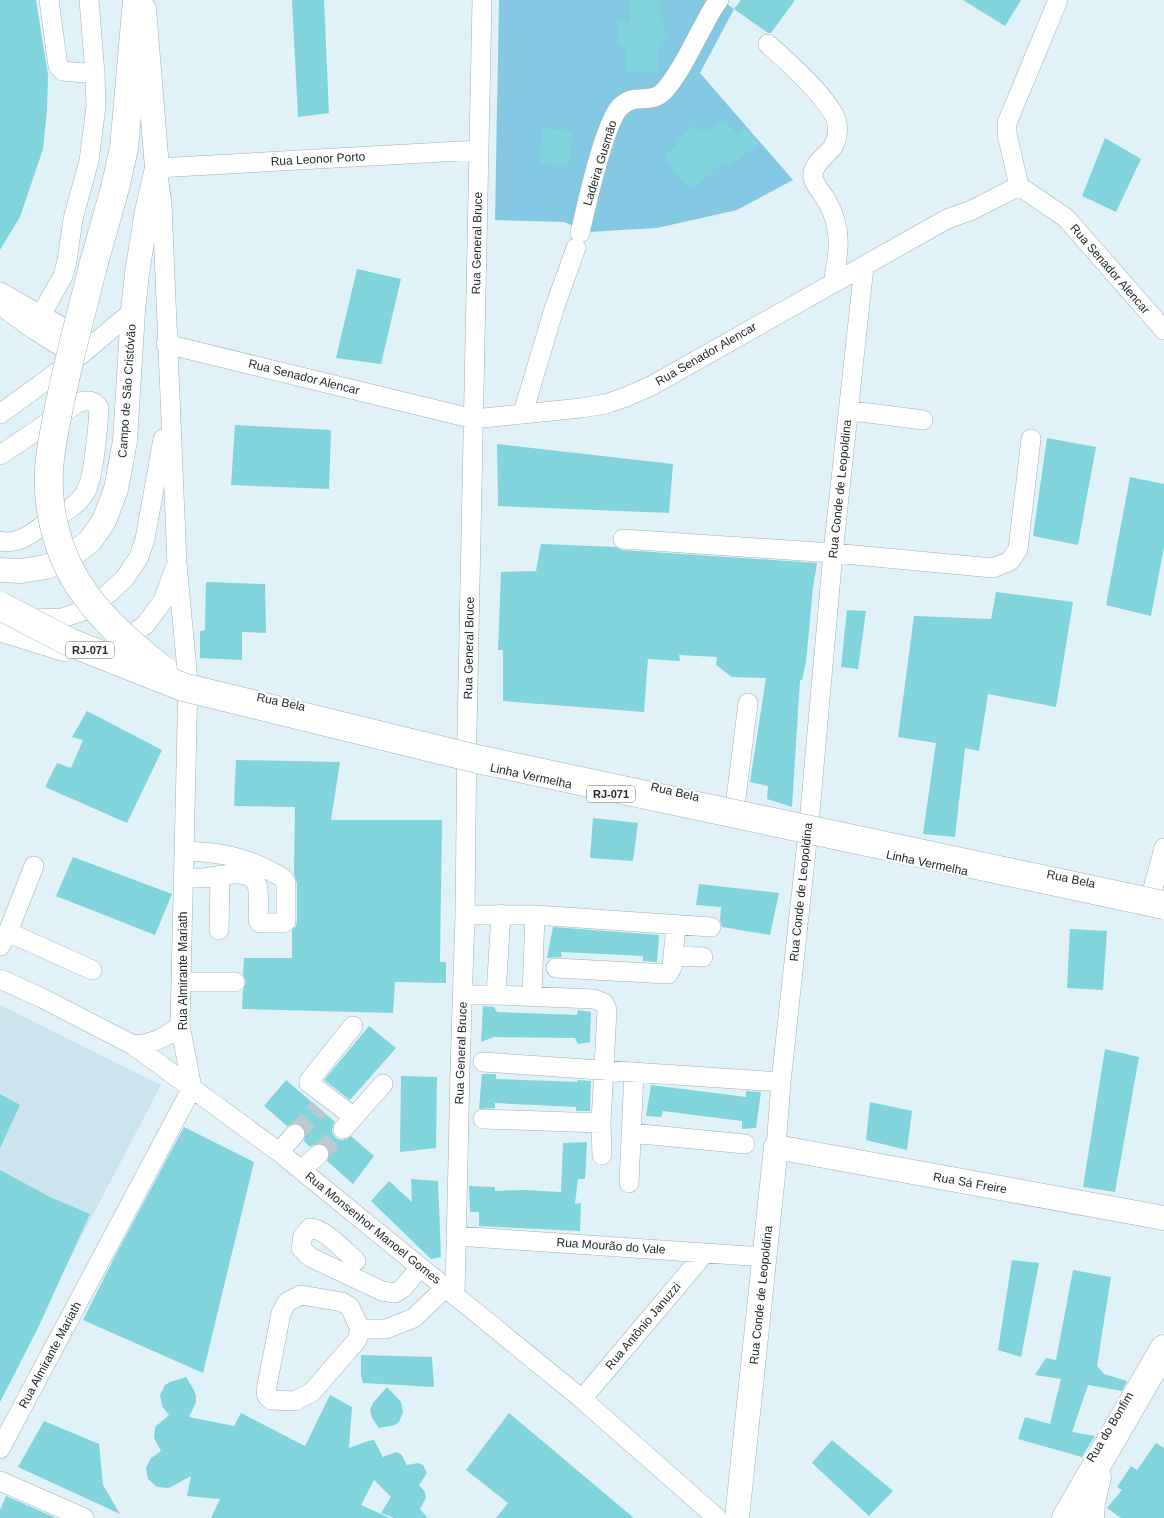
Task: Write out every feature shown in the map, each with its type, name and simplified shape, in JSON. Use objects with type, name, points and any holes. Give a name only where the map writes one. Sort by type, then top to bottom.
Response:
[{"type":"highway","points":[[137,0],[124,148],[65,379],[52,442],[49,473],[52,516],[59,543],[71,571],[85,595],[138,651],[186,684]]},
{"type":"highway","points":[[0,607],[33,619]]},
{"type":"highway","name":"Linha Vermelha","points":[[0,607],[69,642],[186,684],[477,759],[1161,904]]},
{"type":"highway","name":"Linha Vermelha","points":[[0,613],[65,648],[191,696],[479,765],[1161,904]]},
{"type":"highway","points":[[0,627],[65,648]]},
{"type":"highway","points":[[1066,1518],[1164,1349]]},
{"type":"highway","points":[[1090,1518],[1095,1482],[1117,1429]]},
{"type":"main road","name":"Campo de São Cristóvão","points":[[0,570],[21,571],[46,567],[72,555],[90,541],[104,520],[116,489],[125,441],[133,311],[144,228],[157,168],[144,0]]},
{"type":"main road","name":"Rua Sá Freire","points":[[776,1147],[1164,1218]]},
{"type":"main road","name":"Rua Conde de Leopoldina","points":[[737,1518],[776,1147]]},
{"type":"street","points":[[49,0],[58,66],[63,71],[95,74]]},
{"type":"street","points":[[37,322],[63,276],[73,219],[89,161],[96,106],[89,0]]},
{"type":"street","name":"Rua General Bruce","points":[[450,1292],[457,1236],[466,915],[467,743],[482,0]]},
{"type":"street","name":"Ladeira Gusmão","points":[[523,413],[554,309],[578,241],[608,128],[619,108],[627,102],[636,99],[653,99],[660,96],[678,72],[719,0]]},
{"type":"street","points":[[1019,186],[1007,134],[1007,123],[1058,0]]},
{"type":"street","points":[[768,44],[823,99],[836,118],[838,133],[834,146],[813,172],[813,180],[828,202],[839,234],[839,253],[833,283]]},
{"type":"street","name":"Rua Leonor Porto","points":[[157,168],[479,150]]},
{"type":"street","name":"Campo de São Cristóvão","points":[[0,636],[45,649],[67,653],[100,651],[121,643],[145,625],[163,601],[177,564],[166,344],[162,204],[157,168]]},
{"type":"street","name":"Rua Senador Alencar","points":[[166,344],[474,419],[606,404],[651,386],[947,218],[972,210],[1019,186],[1066,218],[1164,330]]},
{"type":"street","name":"Rua Conde de Leopoldina","points":[[776,1147],[781,1082],[809,823],[833,553],[864,266]]},
{"type":"street","points":[[0,292],[78,357]]},
{"type":"street","points":[[0,305],[93,344]]},
{"type":"street","points":[[0,414],[78,357],[133,311]]},
{"type":"street","points":[[0,455],[79,402],[91,401],[99,408],[97,434],[86,492],[80,499],[26,537],[5,543],[0,541]]},
{"type":"street","name":"Campo de São Cristóvão","points":[[33,619],[62,618],[86,610],[110,593],[125,578],[139,557],[145,538],[169,406]]},
{"type":"street","points":[[848,411],[923,420]]},
{"type":"street","points":[[623,539],[833,553],[993,568],[1010,561],[1018,549],[1031,439]]},
{"type":"street","name":"Rua Almirante Mariath","points":[[0,1449],[192,1088],[180,1025],[186,684],[177,564]]},
{"type":"street","name":"Rua Bela","points":[[186,684],[467,743],[1161,904]]},
{"type":"street","points":[[735,806],[748,703]]},
{"type":"street","points":[[1161,904],[1164,848]]},
{"type":"street","points":[[184,851],[226,854],[247,860],[284,878],[286,883],[286,921],[283,923],[260,923],[258,920],[257,886],[250,878],[240,874],[184,878]]},
{"type":"street","points":[[34,866],[4,939],[92,970]]},
{"type":"street","points":[[219,930],[220,875]]},
{"type":"street","points":[[496,995],[501,914]]},
{"type":"street","points":[[466,915],[535,915],[711,927]]},
{"type":"street","points":[[532,996],[535,915]]},
{"type":"street","points":[[556,968],[668,974],[671,971],[676,925]]},
{"type":"street","points":[[673,956],[703,957]]},
{"type":"street","name":"Rua Monsenhor Manoel Gomes","points":[[0,979],[42,998],[133,1045],[279,1152],[582,1399],[717,1518]]},
{"type":"street","points":[[181,982],[235,982]]},
{"type":"street","points":[[463,995],[594,999],[604,1003],[607,1010],[601,1123],[602,1155]]},
{"type":"street","points":[[133,1045],[161,1040],[180,1025]]},
{"type":"street","points":[[353,1026],[309,1081],[310,1083],[324,1103],[349,1123],[384,1084]]},
{"type":"street","points":[[483,1062],[781,1082]]},
{"type":"street","points":[[628,1184],[634,1072]]},
{"type":"street","points":[[483,1119],[601,1123]]},
{"type":"street","points":[[631,1133],[745,1144]]},
{"type":"street","points":[[279,1152],[296,1134]]},
{"type":"street","points":[[302,1170],[319,1154]]},
{"type":"street","points":[[356,1261],[323,1232],[315,1228],[310,1228],[303,1236],[301,1248],[310,1257],[382,1291],[395,1293],[404,1288],[420,1267]]},
{"type":"street","name":"Rua Mourão do Vale","points":[[457,1236],[765,1257]]},
{"type":"street","name":"Rua Antônio Januzzi","points":[[582,1399],[705,1253]]},
{"type":"street","points":[[360,1329],[386,1329],[414,1318],[450,1292]]},
{"type":"street","points":[[301,1295],[342,1302],[350,1307],[360,1329],[357,1340],[350,1350],[312,1392],[295,1401],[272,1400],[267,1396],[266,1391],[281,1313],[287,1302],[301,1295]]},
{"type":"street","name":"Rua do Bonfim","points":[[1056,1518],[1164,1335]]},
{"type":"street","points":[[0,1481],[84,1518]]},
{"type":"shaded area","points":[[499,0],[726,0],[724,2],[734,9],[700,73],[793,180],[737,210],[657,228],[588,232],[564,222],[495,220]]},
{"type":"shaded area","points":[[0,1005],[161,1085],[0,1392]]},
{"type":"building","points":[[0,0],[36,0],[48,75],[43,149],[20,217],[0,250]]},
{"type":"building","points":[[292,0],[324,0],[329,113],[298,117]]},
{"type":"building","points":[[630,0],[660,0],[659,18],[663,18],[663,25],[667,35],[661,43],[661,47],[658,47],[657,73],[625,72],[625,47],[617,46],[618,22],[630,22]]},
{"type":"building","points":[[741,0],[795,0],[771,33],[768,33],[734,9]]},
{"type":"building","points":[[963,0],[1021,0],[1005,26]]},
{"type":"building","points":[[724,119],[737,134],[744,128],[758,145],[729,167],[724,162],[698,184],[692,187],[686,186],[666,161],[667,153],[678,143],[677,140],[696,124],[701,131],[707,127],[710,131]]},
{"type":"building","points":[[543,128],[573,132],[568,167],[539,163]]},
{"type":"building","points":[[1105,138],[1141,159],[1116,212],[1082,196]]},
{"type":"building","points":[[357,269],[401,279],[381,364],[336,358]]},
{"type":"building","points":[[235,425],[331,430],[329,489],[231,485]]},
{"type":"building","points":[[1047,438],[1096,447],[1078,545],[1033,536]]},
{"type":"building","points":[[497,444],[673,464],[669,513],[498,506]]},
{"type":"building","points":[[1130,477],[1164,484],[1164,547],[1151,616],[1106,605]]},
{"type":"building","points":[[541,544],[616,547],[622,550],[817,563],[806,662],[802,680],[800,680],[792,807],[767,799],[768,786],[750,782],[766,678],[732,677],[716,665],[717,657],[679,655],[680,661],[648,659],[644,712],[503,701],[503,650],[498,650],[501,572],[536,571]]},
{"type":"building","points":[[206,582],[265,584],[266,633],[242,632],[242,660],[200,658],[200,631],[205,630]]},
{"type":"building","points":[[996,592],[1073,602],[1056,707],[988,694],[979,751],[965,748],[955,837],[923,834],[936,743],[898,737],[914,616],[991,619]]},
{"type":"building","points":[[847,610],[866,611],[858,669],[841,667]]},
{"type":"building","points":[[87,711],[162,750],[127,823],[45,787],[57,763],[71,768],[83,740],[72,737]]},
{"type":"building","points":[[236,760],[340,762],[331,820],[442,820],[440,962],[446,962],[446,983],[395,982],[393,1013],[242,1009],[243,990],[246,982],[243,975],[244,958],[292,958],[292,930],[296,926],[297,921],[297,883],[294,874],[295,807],[234,806]]},
{"type":"building","points":[[593,818],[638,823],[633,861],[590,858]]},
{"type":"building","points":[[73,857],[172,894],[155,935],[56,896]]},
{"type":"building","points":[[699,884],[779,893],[770,935],[722,927],[720,920],[721,907],[696,905]]},
{"type":"building","points":[[553,927],[659,935],[657,962],[643,961],[643,956],[561,952],[562,957],[547,958]]},
{"type":"building","points":[[1070,929],[1107,931],[1103,990],[1067,988]]},
{"type":"building","points":[[483,1006],[494,1007],[497,1012],[577,1015],[578,1010],[591,1012],[590,1042],[578,1044],[575,1038],[494,1037],[481,1042]]},
{"type":"building","points":[[369,1026],[396,1048],[350,1100],[324,1080]]},
{"type":"building","points":[[1105,1049],[1139,1057],[1115,1192],[1083,1187]]},
{"type":"building","points":[[482,1074],[496,1074],[496,1079],[591,1081],[590,1111],[576,1111],[576,1107],[495,1103],[495,1108],[479,1109]]},
{"type":"building","points":[[401,1076],[437,1077],[436,1148],[400,1152]]},
{"type":"building","points":[[286,1080],[335,1122],[332,1126],[332,1132],[336,1138],[346,1140],[351,1136],[374,1156],[353,1184],[327,1161],[330,1152],[327,1146],[323,1143],[317,1143],[310,1147],[304,1141],[306,1131],[302,1125],[297,1123],[287,1126],[264,1106]]},
{"type":"building","points":[[651,1085],[746,1097],[746,1091],[761,1092],[756,1128],[742,1129],[742,1121],[663,1111],[661,1117],[646,1116]]},
{"type":"building","points":[[0,1094],[20,1105],[0,1148]]},
{"type":"building","points":[[870,1102],[912,1111],[907,1150],[866,1140]]},
{"type":"building","points":[[184,1127],[254,1162],[203,1373],[83,1320]]},
{"type":"building","points":[[587,1142],[585,1179],[578,1179],[575,1204],[581,1203],[580,1231],[479,1226],[479,1212],[470,1212],[469,1186],[495,1187],[495,1191],[561,1192],[563,1143]]},
{"type":"building","points":[[0,1170],[50,1197],[90,1214],[37,1330],[0,1402]]},
{"type":"building","points":[[411,1179],[438,1181],[441,1257],[431,1259],[371,1201],[389,1181],[412,1202]]},
{"type":"building","points":[[1012,1260],[1039,1263],[1021,1357],[998,1350]]},
{"type":"building","points":[[1073,1270],[1111,1277],[1097,1366],[1104,1374],[1127,1381],[1122,1391],[1088,1385],[1072,1432],[1095,1436],[1082,1457],[1018,1439],[1025,1417],[1050,1424],[1061,1379],[1035,1375],[1046,1358],[1056,1360]]},
{"type":"building","points":[[361,1355],[432,1357],[434,1387],[363,1383]]},
{"type":"building","points":[[186,1377],[196,1396],[196,1402],[189,1417],[234,1426],[241,1413],[305,1446],[330,1395],[352,1407],[349,1448],[374,1440],[383,1457],[396,1452],[401,1454],[407,1465],[418,1463],[423,1465],[427,1473],[419,1485],[425,1492],[426,1498],[420,1509],[428,1518],[394,1518],[381,1513],[391,1497],[374,1480],[361,1505],[390,1518],[211,1518],[220,1499],[187,1496],[191,1476],[169,1488],[157,1487],[148,1479],[146,1468],[151,1458],[161,1451],[154,1438],[155,1427],[169,1415],[162,1406],[160,1395],[165,1385]]},
{"type":"building","points":[[387,1387],[401,1402],[403,1412],[399,1422],[395,1425],[379,1428],[372,1418],[370,1410],[373,1403]]},
{"type":"building","points":[[509,1413],[634,1518],[496,1518],[508,1503],[466,1470]]},
{"type":"building","points":[[44,1421],[99,1444],[103,1485],[120,1514],[18,1467]]},
{"type":"building","points":[[832,1440],[893,1491],[869,1516],[812,1463]]},
{"type":"building","points":[[1156,1443],[1164,1448],[1164,1518],[1121,1518],[1107,1508],[1122,1490],[1117,1487],[1131,1466],[1137,1470]]},
{"type":"building","points":[[6,1496],[56,1518],[0,1518],[0,1510]]},
{"type":"tunnel","points":[[295,1134],[319,1108]]},
{"type":"tunnel","points":[[319,1154],[343,1129]]}]
